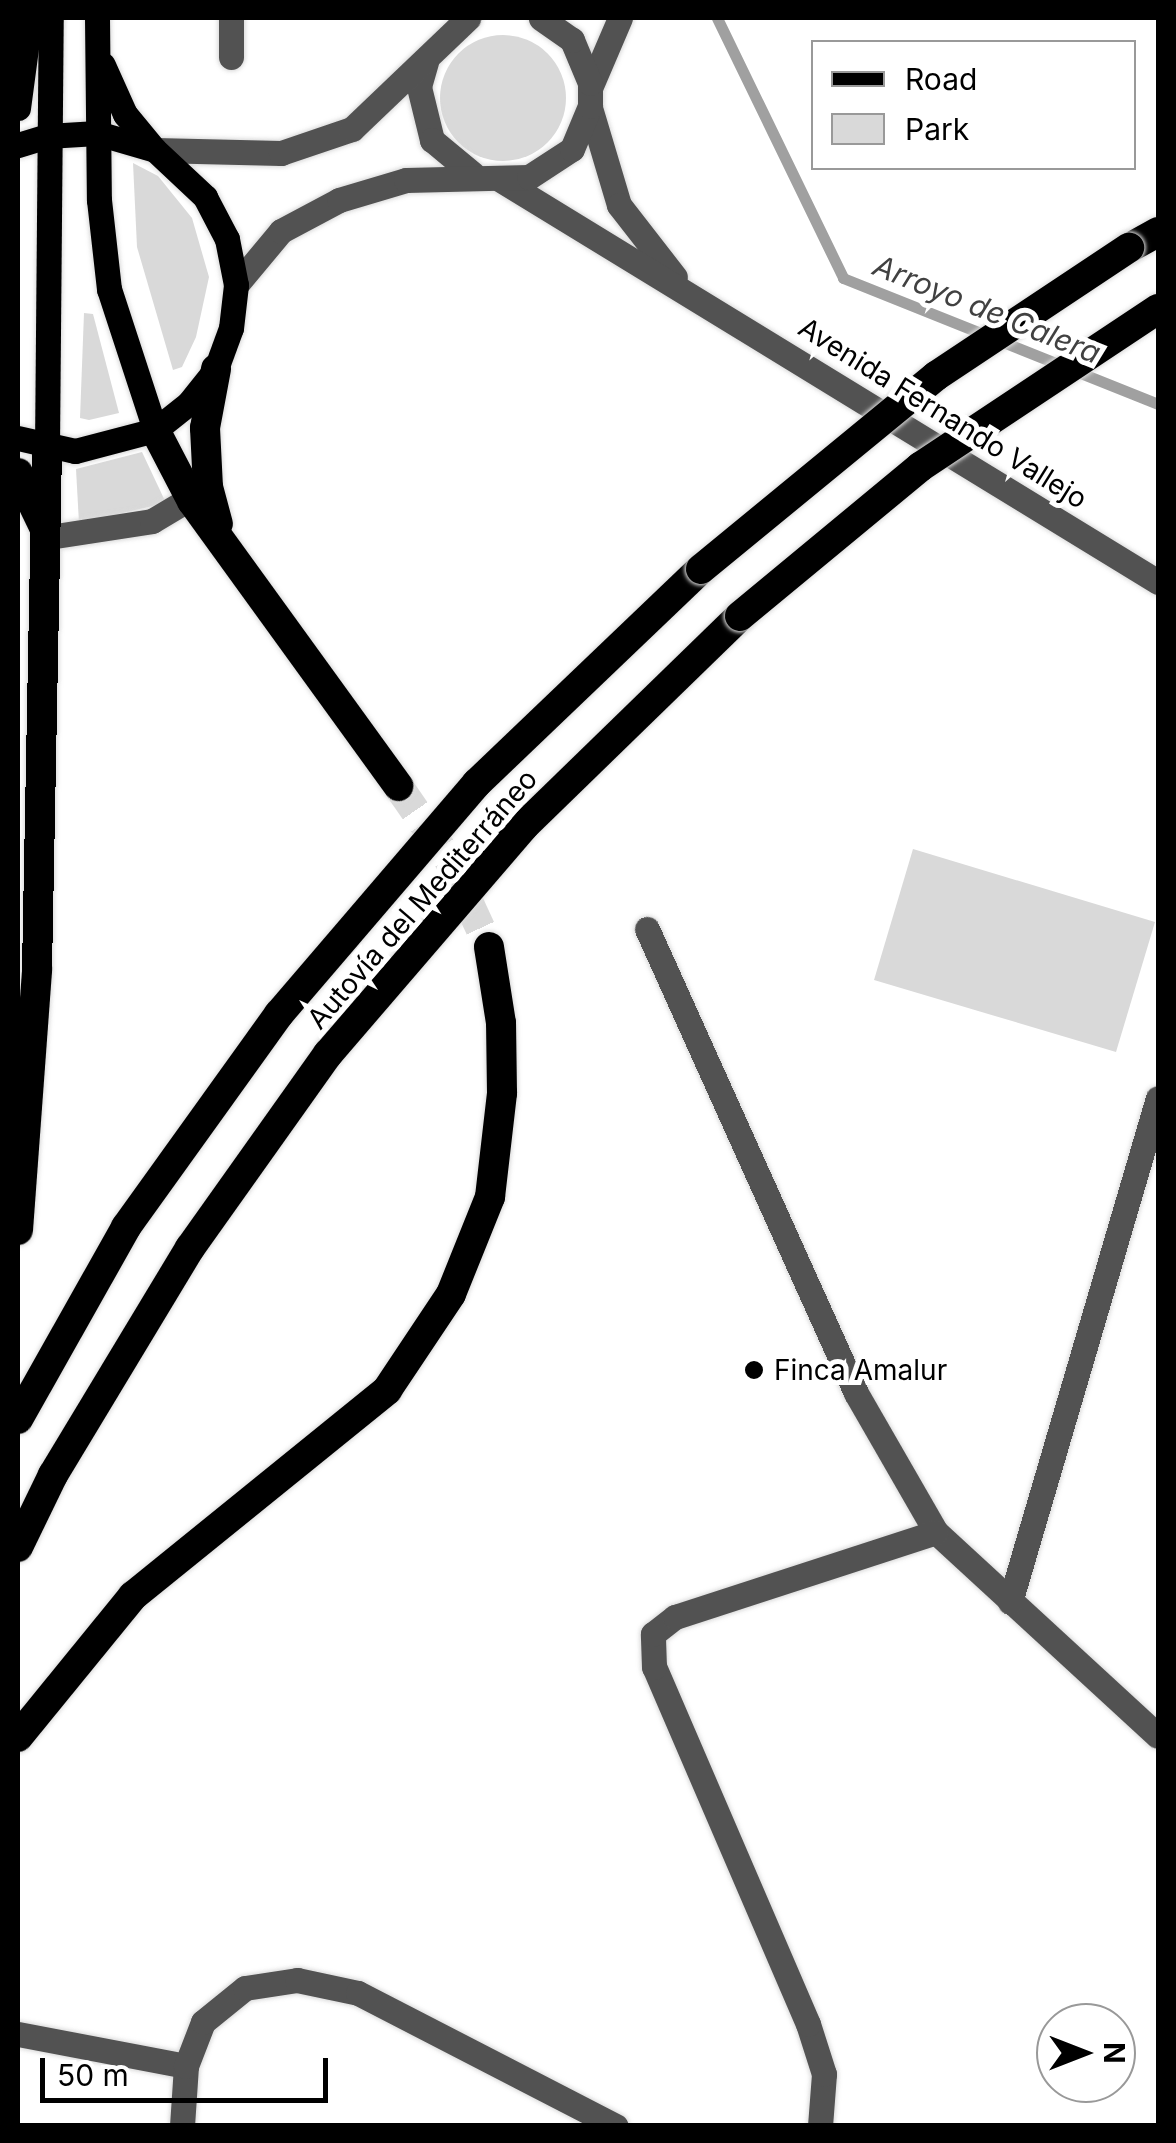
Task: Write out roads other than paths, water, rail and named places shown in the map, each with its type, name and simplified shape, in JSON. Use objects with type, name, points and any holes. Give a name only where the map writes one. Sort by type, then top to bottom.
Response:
[{"type":"highway","name":"Autovía del Mediterráneo","points":[[18,1419],[126,1227],[278,1014],[477,783],[701,570],[936,376],[1158,232]]},
{"type":"highway","name":"Autovía del Mediterráneo","points":[[18,1546],[52,1475],[190,1248],[328,1054],[524,826],[740,616],[920,467],[1158,310]]},
{"type":"highway","points":[[200,494],[205,428],[216,369]]},
{"type":"highway","points":[[155,430],[200,494],[224,546],[398,786]]},
{"type":"highway","points":[[18,1230],[36,987],[49,536],[47,448]]},
{"type":"highway","points":[[18,473],[49,536]]},
{"type":"highway","points":[[18,1737],[134,1596],[387,1390],[450,1294],[490,1196],[502,1093],[502,1023],[489,947]]},
{"type":"main road","points":[[18,108],[30,18]]},
{"type":"main road","points":[[47,448],[51,18]]},
{"type":"main road","points":[[97,18],[97,134],[108,289],[155,430]]},
{"type":"main road","points":[[18,438],[47,448],[103,448],[155,430],[190,403],[216,369],[232,328],[236,285],[227,239],[205,197],[155,150],[125,114],[97,46]]},
{"type":"main road","points":[[18,146],[47,136],[97,134],[155,150]]},
{"type":"street","points":[[231,57],[232,18]]},
{"type":"street","points":[[155,150],[280,152],[352,130],[426,61],[442,36],[468,18]]},
{"type":"street","name":"Avenida Fernando Vallejo","points":[[541,18],[572,40],[619,206],[660,261],[696,295]]},
{"type":"street","points":[[236,285],[281,231],[339,200],[406,180],[473,174],[501,180],[554,165],[572,150],[620,18]]},
{"type":"street","points":[[426,61],[419,87],[432,140],[473,174]]},
{"type":"street","name":"Avenida Fernando Vallejo","points":[[501,180],[696,295],[1158,582]]},
{"type":"street","points":[[49,536],[152,520],[200,494]]},
{"type":"street","points":[[647,929],[856,1393],[936,1532],[1158,1736]]},
{"type":"street","points":[[1010,1602],[1158,1098]]},
{"type":"street","points":[[820,2126],[824,2074],[808,2024],[654,1667],[653,1634],[675,1617],[936,1532]]},
{"type":"street","points":[[182,2126],[186,2066],[204,2022],[246,1988],[297,1980],[358,1993],[602,2122]]},
{"type":"street","points":[[18,2034],[186,2066]]},
{"type":"waterway","name":"Arroyo de Calera","points":[[717,18],[843,278],[1158,404]]},
{"type":"tunnel","points":[[398,786],[449,860],[489,947]]},
{"type":"place","name":"Finca Amalur","points":[[754,1370]]}]
